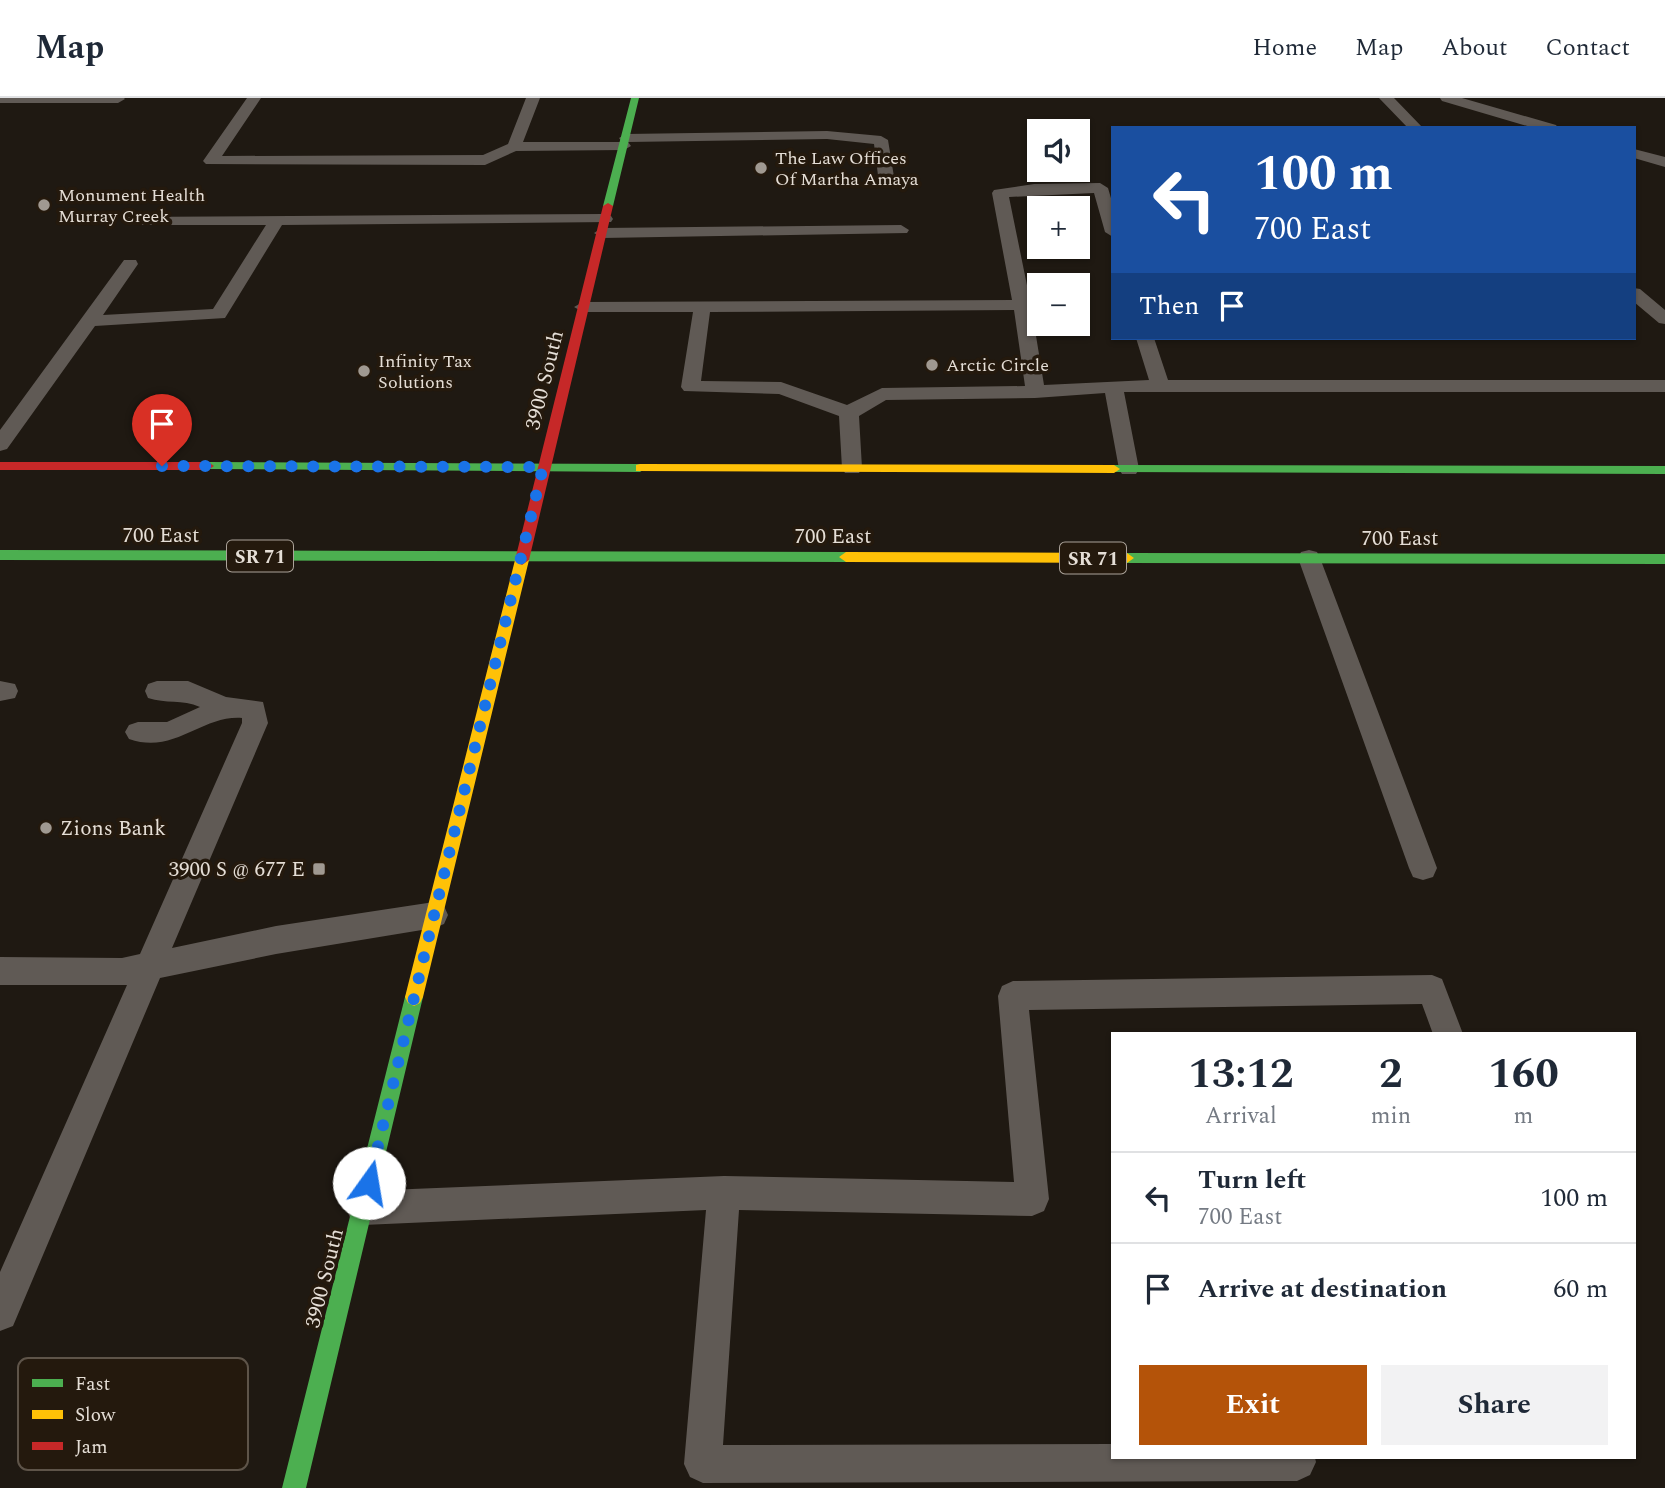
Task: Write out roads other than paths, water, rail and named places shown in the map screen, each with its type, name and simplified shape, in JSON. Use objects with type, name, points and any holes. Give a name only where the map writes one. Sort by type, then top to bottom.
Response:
[{"type":"main road","name":"3900 South","points":[[294,1488],[520,557],[635,98]]},
{"type":"main road","points":[[0,466],[1665,470]]},
{"type":"main road","name":"700 East","points":[[0,555],[1665,559]]},
{"type":"lane","points":[[254,98],[211,161],[485,160],[514,147],[827,135],[881,140],[887,183]]},
{"type":"lane","points":[[514,147],[533,98]]},
{"type":"lane","points":[[1386,98],[1414,126]]},
{"type":"lane","points":[[1447,98],[1544,126]]},
{"type":"lane","points":[[0,99],[118,99]]},
{"type":"lane","points":[[1636,154],[1665,162]]},
{"type":"lane","points":[[1035,392],[1022,305],[1000,193],[1034,189],[1100,188],[1111,225]]},
{"type":"lane","points":[[134,220],[901,230]]},
{"type":"lane","points":[[90,321],[219,314],[277,220]]},
{"type":"lane","points":[[0,444],[130,264]]},
{"type":"lane","points":[[1636,295],[1665,319]]},
{"type":"lane","points":[[583,307],[1022,305]]},
{"type":"lane","points":[[702,308],[691,387],[781,388],[849,412],[882,394],[1035,392],[1113,386],[1665,386]]},
{"type":"lane","points":[[1146,340],[1160,386]]},
{"type":"lane","points":[[1113,386],[1129,469]]},
{"type":"lane","points":[[849,412],[852,468]]},
{"type":"lane","points":[[1309,558],[1423,868]]},
{"type":"lane","points":[[0,1313],[255,723],[254,709],[224,708],[188,691],[157,691]]},
{"type":"lane","points":[[138,732],[169,732],[224,708]]},
{"type":"lane","points":[[0,971],[122,972],[276,940],[434,915]]},
{"type":"lane","points":[[363,1208],[723,1193],[1032,1199],[1013,996],[1432,989],[1447,1032]]},
{"type":"lane","points":[[723,1193],[703,1464],[1297,1461],[1296,1459]]},
{"type":"place","name":"The Law Offices Of Martha Amaya","points":[[761,168]]},
{"type":"place","name":"Monument Health Murray Creek","points":[[44,205]]},
{"type":"place","name":"Arctic Circle","points":[[932,365]]},
{"type":"place","name":"Infinity Tax Solutions","points":[[364,371]]},
{"type":"place","name":"Zions Bank","points":[[46,828]]},
{"type":"place","name":"3900 S @ 677 E","points":[[319,869]]}]
